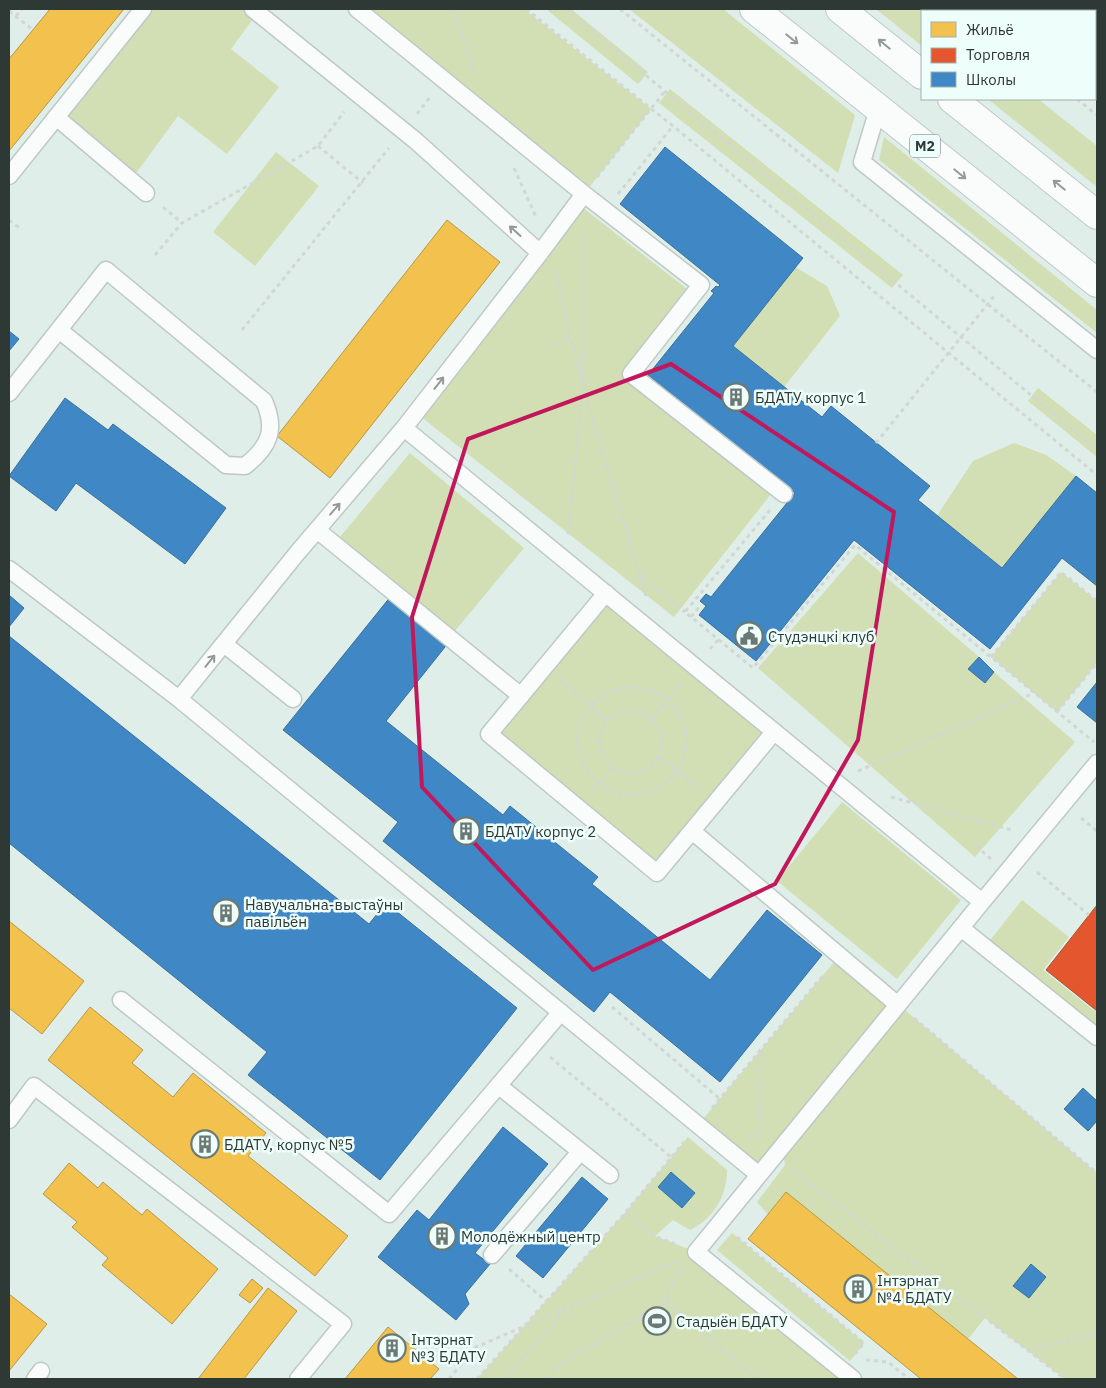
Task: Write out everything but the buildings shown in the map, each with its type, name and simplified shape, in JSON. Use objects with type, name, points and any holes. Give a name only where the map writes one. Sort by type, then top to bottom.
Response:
[{"type":"main road","name":"М2","points":[[754,9],[1097,283]]},
{"type":"main road","points":[[840,9],[921,74]]},
{"type":"main road","points":[[953,100],[1097,215]]},
{"type":"lane","points":[[9,176],[143,9]]},
{"type":"lane","points":[[252,9],[544,247]]},
{"type":"lane","points":[[357,9],[584,194],[700,285],[631,374],[784,494]]},
{"type":"lane","points":[[878,109],[862,162],[1097,350]]},
{"type":"lane","points":[[56,117],[146,193]]},
{"type":"lane","points":[[179,699],[317,530],[404,428],[584,194]]},
{"type":"lane","points":[[9,394],[59,330],[106,270],[264,401],[270,416],[269,436],[262,452],[245,466],[226,465],[59,330]]},
{"type":"lane","points":[[404,428],[982,902]]},
{"type":"lane","points":[[317,530],[521,696]]},
{"type":"lane","points":[[9,570],[179,699],[759,1175]]},
{"type":"lane","points":[[606,594],[489,734],[657,873],[774,732]]},
{"type":"lane","points":[[224,644],[293,699]]},
{"type":"lane","points":[[853,1379],[696,1252],[1097,763]]},
{"type":"lane","points":[[692,831],[898,1005]]},
{"type":"lane","points":[[961,928],[1097,1037]]},
{"type":"lane","points":[[121,1000],[389,1214],[560,1012]]},
{"type":"lane","points":[[9,1120],[34,1086],[343,1324],[298,1379]]},
{"type":"lane","points":[[499,1086],[610,1176]]},
{"type":"lane","points":[[492,1255],[580,1152]]},
{"type":"path","points":[[16,16],[22,9]]},
{"type":"path","points":[[453,9],[490,118]]},
{"type":"path","points":[[526,9],[673,126],[1097,475]]},
{"type":"path","points":[[566,9],[1097,450]]},
{"type":"path","points":[[620,9],[1097,392]]},
{"type":"path","points":[[9,11],[33,30]]},
{"type":"path","points":[[242,330],[444,80]]},
{"type":"path","points":[[584,194],[665,91]]},
{"type":"path","points":[[155,255],[182,223],[318,146],[352,102],[361,97]]},
{"type":"path","points":[[1078,100],[1097,115]]},
{"type":"path","points":[[605,210],[673,126]]},
{"type":"path","points":[[318,146],[362,183]]},
{"type":"path","points":[[511,162],[544,247],[638,574],[661,639]]},
{"type":"path","points":[[9,220],[21,229]]},
{"type":"path","points":[[565,560],[583,387],[583,228]]},
{"type":"path","points":[[876,443],[1008,278]]},
{"type":"path","points":[[551,345],[571,336]]},
{"type":"path","points":[[685,612],[784,494]]},
{"type":"path","points":[[638,574],[753,668],[855,545],[1097,745]]},
{"type":"path","points":[[991,657],[1061,572],[1097,601]]},
{"type":"path","points":[[691,616],[700,606]]},
{"type":"path","points":[[1057,712],[1097,663]]},
{"type":"path","points":[[546,666],[607,721]]},
{"type":"path","points":[[636,687],[653,691],[668,700],[678,712],[686,734],[684,757],[678,772],[666,785],[650,793],[632,796],[614,793],[598,784],[587,771],[580,755],[578,738],[582,721],[591,706],[604,695],[619,688],[636,687]]},
{"type":"path","points":[[835,782],[1034,693]]},
{"type":"path","points":[[634,711],[652,719],[662,737],[659,757],[644,771],[633,773],[613,768],[601,751],[602,730],[607,721],[615,715],[634,711]]},
{"type":"path","points":[[659,757],[717,801]]},
{"type":"path","points":[[577,807],[613,768]]},
{"type":"path","points":[[883,795],[1036,837]]},
{"type":"path","points":[[1019,858],[1089,916]]},
{"type":"path","points":[[477,1379],[625,1213],[840,955]]},
{"type":"path","points":[[898,1005],[1097,1173]]},
{"type":"path","points":[[612,1006],[720,1099]]},
{"type":"path","points":[[534,1044],[671,1157]]},
{"type":"path","points":[[759,1175],[761,1050]]},
{"type":"path","points":[[746,1136],[760,1135]]},
{"type":"path","points":[[774,1157],[1065,1379]]},
{"type":"path","points":[[625,1213],[655,1236],[696,1252]]},
{"type":"path","points":[[732,1233],[864,1343]]},
{"type":"path","points":[[449,1379],[476,1347],[696,1252]]},
{"type":"path","points":[[492,1255],[547,1302]]},
{"type":"path","points":[[548,1379],[558,1366],[666,1302],[669,1288]]},
{"type":"path","points":[[666,1302],[756,1379]]},
{"type":"path","points":[[505,1379],[566,1308]]},
{"type":"path","points":[[1026,1350],[1097,1333]]},
{"type":"path","points":[[858,1351],[867,1360],[888,1362],[909,1379]]},
{"type":"highlighted area","points":[[671,364],[894,512],[858,740],[775,884],[593,970],[422,787],[412,617],[468,439]]},
{"type":"green space","points":[[143,9],[253,9],[257,13],[231,49],[279,87],[227,154],[178,116],[131,180],[56,117]]},
{"type":"green space","points":[[367,9],[524,9],[651,109],[584,194]]},
{"type":"green space","points":[[546,9],[571,9],[648,72],[638,84]]},
{"type":"green space","points":[[629,9],[723,9],[855,115],[838,173]]},
{"type":"green space","points":[[876,9],[926,10],[921,10],[921,45]]},
{"type":"green space","points":[[670,89],[903,275],[892,288],[659,103]]},
{"type":"green space","points":[[989,100],[1039,100],[1097,146],[1097,187]]},
{"type":"green space","points":[[884,137],[1097,310],[1097,333],[879,160]]},
{"type":"green space","points":[[276,152],[319,186],[255,266],[213,232]]},
{"type":"green space","points":[[583,208],[692,293],[629,373],[775,489],[674,617],[420,416]]},
{"type":"green space","points":[[795,267],[827,286],[840,316],[784,387],[733,346]]},
{"type":"green space","points":[[1038,388],[1097,435],[1097,457],[1028,401]]},
{"type":"green space","points":[[1014,443],[1046,455],[1076,476],[1002,568],[937,516],[973,461]]},
{"type":"green space","points":[[410,453],[524,548],[454,632],[340,537]]},
{"type":"green space","points":[[858,553],[979,657],[968,669],[985,683],[994,672],[1075,742],[975,857],[758,668]]},
{"type":"green space","points":[[1061,572],[1097,601],[1097,663],[1057,712],[991,657]]},
{"type":"green space","points":[[606,593],[774,732],[657,873],[489,734]]},
{"type":"green space","points":[[842,802],[961,900],[897,979],[777,881]]},
{"type":"green space","points":[[1022,900],[1069,937],[1043,970],[1097,1013],[1097,1030],[987,944]]},
{"type":"green space","points":[[840,955],[1097,1173],[1097,1379],[1065,1379],[985,1318],[968,1339],[786,1193],[768,1214],[757,1202],[785,1165],[783,1151],[759,1175],[698,1125]]},
{"type":"green space","points":[[688,1137],[727,1170],[725,1189],[712,1213],[698,1225],[690,1230],[673,1220],[655,1236],[696,1252],[850,1379],[477,1379],[625,1213]]},
{"type":"green space","points":[[732,1233],[864,1343],[850,1361],[717,1250]]},
{"type":"place","name":"БДАТУ корпус 1","points":[[736,397]]},
{"type":"place","name":"Студэнцкі клуб","points":[[749,636]]},
{"type":"place","name":"БДАТУ корпус 2","points":[[466,831]]},
{"type":"place","name":"Навучальна-выстаўны павільён","points":[[226,913]]},
{"type":"place","name":"БДАТУ, корпус №5","points":[[205,1144]]},
{"type":"place","name":"Молодёжный центр","points":[[442,1236]]},
{"type":"place","name":"Інтэрнат №4 БДАТУ","points":[[858,1289]]},
{"type":"place","name":"Стадыён БДАТУ","points":[[657,1321]]},
{"type":"place","name":"Інтэрнат №3 БДАТУ","points":[[392,1348]]}]
